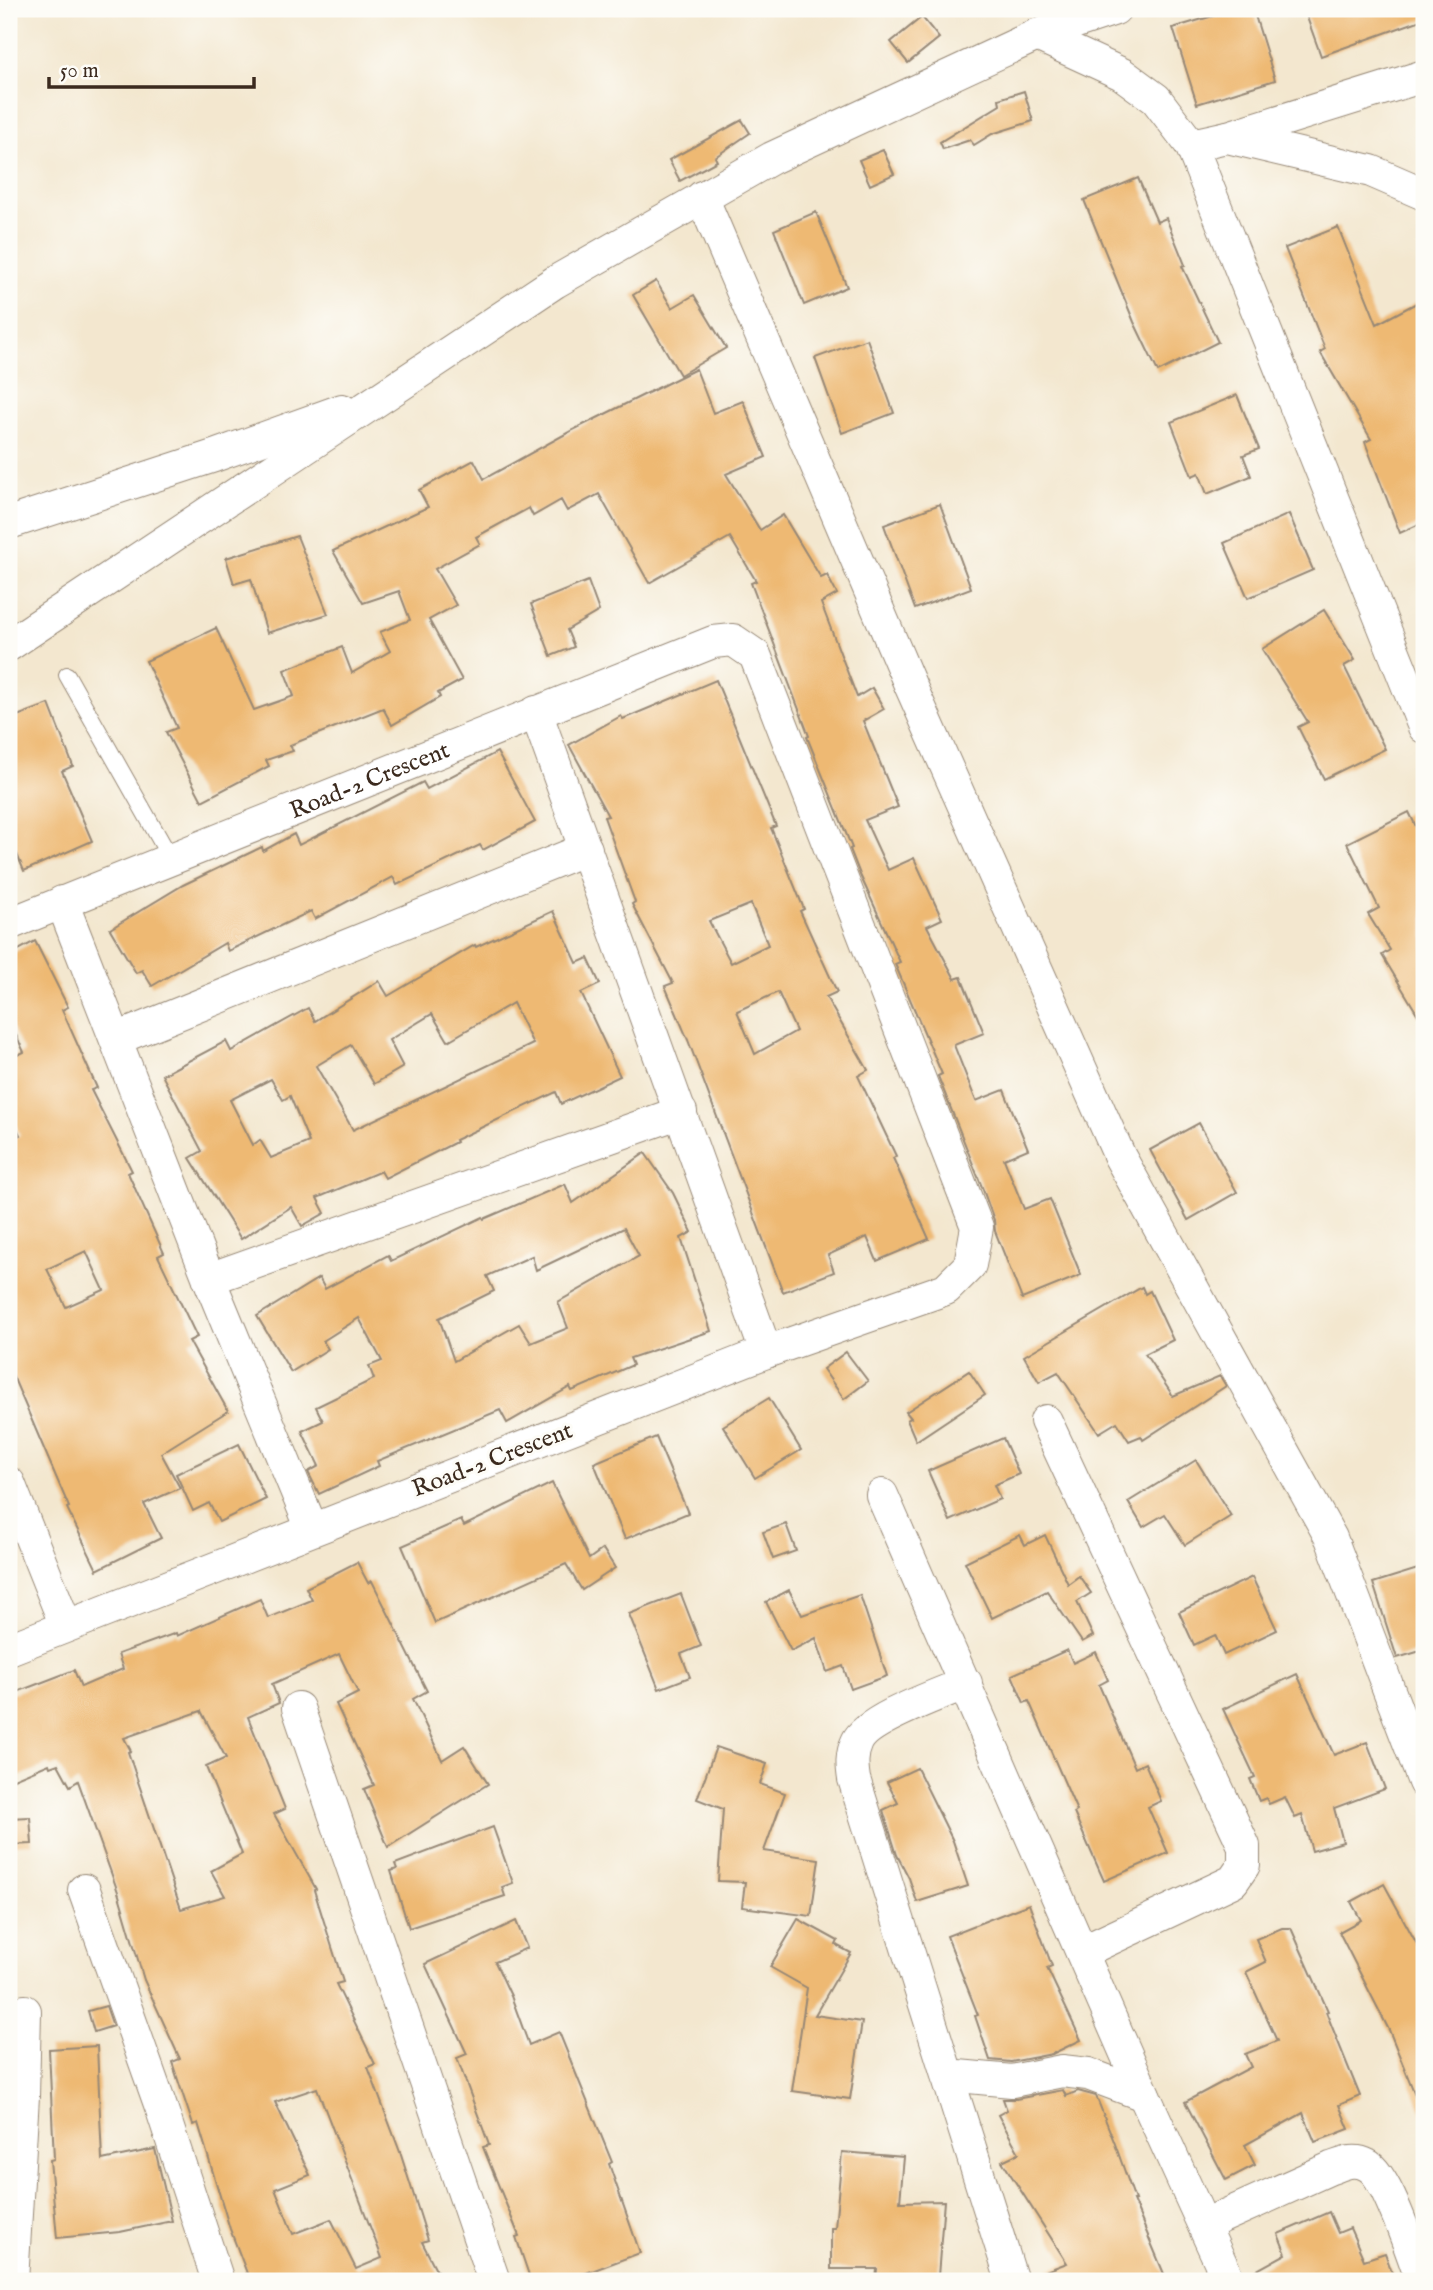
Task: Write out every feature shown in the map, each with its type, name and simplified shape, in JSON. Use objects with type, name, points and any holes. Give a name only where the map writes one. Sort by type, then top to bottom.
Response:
[{"type":"street","points":[[9,645],[555,282],[702,197],[772,158],[1037,35],[1115,9]]},
{"type":"street","points":[[1037,35],[1122,74],[1156,99],[1191,145],[1424,727]]},
{"type":"street","points":[[1191,145],[1227,137],[1424,76]]},
{"type":"street","points":[[1227,137],[1371,172],[1424,194]]},
{"type":"street","points":[[702,197],[911,687],[1120,1157],[1331,1538],[1424,1782]]},
{"type":"street","points":[[9,523],[214,456],[389,393]]},
{"type":"street","name":"Road-2 Crescent","points":[[9,924],[713,642],[733,640],[755,654],[977,1227],[970,1265],[946,1289],[766,1352],[9,1649]]},
{"type":"street","points":[[536,712],[766,1352]]},
{"type":"street","points":[[116,1040],[586,849]]},
{"type":"street","points":[[62,902],[209,1279],[312,1528]]},
{"type":"street","points":[[209,1279],[681,1112]]},
{"type":"street","points":[[1046,1421],[1244,1846],[1244,1865],[1233,1881],[1082,1952]]},
{"type":"street","points":[[9,1483],[66,1626]]},
{"type":"street","points":[[882,1495],[1144,2095],[1204,2225],[1217,2276]]},
{"type":"street","points":[[965,1683],[874,1723],[858,1740],[851,1760],[854,1779],[1012,2281]]},
{"type":"street","points":[[298,1708],[494,2281]]},
{"type":"street","points":[[84,1890],[162,2110],[218,2281]]},
{"type":"street","points":[[12,2281],[25,2011]]},
{"type":"street","points":[[947,2076],[1012,2081],[1062,2071],[1088,2074],[1144,2095]]},
{"type":"street","points":[[1204,2225],[1331,2168],[1352,2161],[1369,2165],[1386,2187],[1422,2281]]},
{"type":"lane","points":[[67,675],[171,859]]},
{"type":"building","points":[[1236,9],[1253,9],[1275,80],[1197,104],[1173,28]]},
{"type":"building","points":[[1304,9],[1424,9],[1424,19],[1321,56]]},
{"type":"building","points":[[922,17],[939,38],[908,63],[891,42]]},
{"type":"building","points":[[1024,91],[1033,121],[992,134],[974,145],[970,140],[943,149],[940,142],[1000,105],[999,99]]},
{"type":"building","points":[[742,120],[750,133],[715,157],[717,161],[680,181],[669,160]]},
{"type":"building","points":[[883,150],[894,174],[870,185],[859,160]]},
{"type":"building","points":[[1138,178],[1157,222],[1166,218],[1185,265],[1182,266],[1218,342],[1158,372],[1134,322],[1084,200]]},
{"type":"building","points":[[816,212],[847,287],[804,305],[774,230]]},
{"type":"building","points":[[1338,227],[1377,324],[1424,299],[1424,522],[1400,533],[1365,442],[1371,439],[1320,352],[1325,349],[1285,248]]},
{"type":"building","points":[[656,281],[672,308],[694,295],[726,348],[680,375],[633,295]]},
{"type":"building","points":[[867,339],[894,413],[842,433],[815,358]]},
{"type":"building","points":[[696,369],[713,413],[743,401],[766,457],[726,474],[760,530],[783,515],[821,578],[827,575],[837,594],[821,603],[857,697],[872,688],[884,709],[863,721],[898,807],[865,820],[888,870],[914,858],[942,919],[927,926],[955,979],[961,977],[984,1033],[954,1045],[976,1101],[1004,1090],[1028,1149],[1004,1159],[1024,1209],[1050,1199],[1081,1275],[1022,1299],[938,1076],[942,1074],[895,964],[900,962],[861,877],[807,737],[809,736],[751,583],[756,581],[730,537],[649,583],[599,494],[567,511],[561,500],[533,516],[529,508],[476,537],[480,544],[435,569],[456,605],[429,620],[462,680],[438,693],[440,697],[392,725],[383,708],[290,745],[293,751],[266,760],[269,766],[202,801],[166,732],[177,728],[146,661],[216,628],[254,710],[294,696],[284,670],[342,647],[352,673],[390,651],[380,632],[410,620],[399,591],[363,603],[333,551],[428,507],[419,490],[474,460],[484,479],[571,431]]},
{"type":"building","points":[[1237,395],[1259,449],[1243,455],[1251,476],[1207,494],[1199,473],[1192,476],[1171,422]]},
{"type":"building","points":[[940,504],[971,588],[915,609],[884,525]]},
{"type":"building","points":[[1289,514],[1313,570],[1248,598],[1224,543]]},
{"type":"building","points":[[297,536],[328,614],[267,633],[251,579],[234,584],[226,558]]},
{"type":"building","points":[[588,581],[599,611],[567,630],[574,647],[551,656],[531,604]]},
{"type":"building","points":[[1324,610],[1355,660],[1344,666],[1385,749],[1324,779],[1298,727],[1308,722],[1262,649]]},
{"type":"building","points":[[716,680],[776,826],[771,828],[804,909],[800,911],[837,992],[826,997],[868,1070],[858,1076],[896,1156],[893,1158],[929,1239],[877,1261],[867,1237],[828,1255],[834,1272],[783,1292],[665,986],[673,983],[632,904],[635,902],[604,817],[608,816],[569,745],[621,716],[623,719]],"holes":[[[751,904],[768,945],[731,963],[709,921]],[[778,992],[796,1031],[755,1054],[737,1011]]]},
{"type":"building","points":[[49,704],[73,766],[62,771],[92,841],[24,871],[9,835],[9,719]]},
{"type":"building","points":[[497,752],[535,822],[483,850],[480,845],[397,885],[393,877],[315,919],[311,911],[228,951],[225,943],[152,986],[142,970],[136,973],[110,929],[183,885],[262,847],[263,851],[294,834],[299,845],[423,782],[427,789]]},
{"type":"building","points":[[1409,812],[1424,843],[1424,1025],[1382,955],[1390,950],[1368,914],[1379,908],[1347,843]]},
{"type":"building","points":[[553,911],[577,963],[588,958],[600,984],[581,993],[620,1076],[561,1104],[556,1092],[455,1140],[456,1142],[385,1178],[381,1171],[317,1198],[325,1213],[302,1226],[291,1207],[241,1239],[190,1158],[202,1151],[162,1075],[226,1041],[231,1051],[308,1008],[315,1021],[379,981],[388,996],[475,945],[476,947]],"holes":[[[513,1003],[533,1044],[353,1130],[316,1066],[351,1045],[374,1084],[403,1067],[389,1040],[432,1014],[448,1041]],[[271,1079],[283,1100],[290,1096],[309,1142],[271,1158],[260,1140],[253,1145],[230,1100]]]},
{"type":"building","points":[[35,941],[68,1007],[62,1010],[97,1088],[91,1090],[132,1171],[128,1173],[164,1253],[158,1256],[197,1337],[189,1341],[228,1411],[161,1453],[180,1488],[144,1504],[161,1538],[97,1570],[67,1508],[69,1507],[9,1367],[9,1140],[20,1135],[9,1110],[9,1059],[24,1052],[9,1020],[9,955]],"holes":[[[86,1251],[104,1290],[66,1307],[47,1269]]]},
{"type":"building","points":[[1199,1123],[1237,1192],[1188,1220],[1150,1150]]},
{"type":"building","points":[[645,1153],[673,1193],[692,1232],[681,1238],[711,1331],[630,1358],[633,1365],[572,1391],[570,1387],[507,1423],[500,1410],[377,1461],[379,1466],[319,1494],[308,1472],[319,1466],[302,1431],[323,1421],[316,1407],[374,1379],[369,1366],[382,1361],[359,1318],[323,1341],[328,1349],[291,1372],[257,1316],[319,1278],[325,1289],[388,1255],[391,1261],[483,1217],[484,1219],[565,1184],[573,1203]],"holes":[[[624,1228],[639,1256],[558,1302],[568,1328],[531,1343],[519,1324],[454,1361],[439,1318],[494,1291],[487,1276],[532,1256],[536,1270]]]},
{"type":"building","points":[[1142,1287],[1145,1294],[1150,1291],[1173,1340],[1145,1354],[1173,1396],[1220,1376],[1226,1386],[1143,1440],[1141,1436],[1129,1441],[1117,1422],[1099,1433],[1058,1372],[1039,1382],[1024,1356]]},
{"type":"building","points":[[846,1352],[868,1381],[844,1399],[823,1369]]},
{"type":"building","points":[[969,1371],[985,1395],[916,1441],[907,1420],[911,1418],[906,1412]]},
{"type":"building","points":[[769,1398],[801,1450],[755,1478],[723,1426]]},
{"type":"building","points":[[656,1437],[688,1513],[625,1539],[594,1463]]},
{"type":"building","points":[[1003,1438],[1019,1474],[994,1485],[1000,1499],[950,1521],[928,1471]]},
{"type":"building","points":[[239,1444],[266,1499],[219,1522],[209,1503],[193,1511],[176,1474]]},
{"type":"building","points":[[1196,1460],[1231,1516],[1185,1545],[1165,1514],[1143,1527],[1128,1502]]},
{"type":"building","points":[[552,1483],[589,1559],[603,1549],[615,1568],[582,1590],[566,1564],[435,1623],[402,1546],[461,1520],[464,1526]]},
{"type":"building","points":[[786,1524],[796,1551],[773,1559],[763,1532]]},
{"type":"building","points":[[1020,1535],[1025,1545],[1045,1535],[1068,1584],[1079,1576],[1091,1593],[1077,1602],[1093,1636],[1082,1642],[1047,1591],[992,1618],[965,1562]]},
{"type":"building","points":[[357,1562],[368,1583],[372,1581],[427,1691],[413,1699],[442,1760],[464,1746],[488,1784],[388,1847],[364,1789],[374,1785],[336,1704],[358,1693],[339,1654],[272,1684],[279,1703],[248,1717],[285,1809],[274,1814],[316,1889],[314,1890],[343,1982],[336,1984],[375,2064],[368,2067],[400,2152],[428,2240],[422,2242],[442,2281],[250,2281],[230,2229],[198,2123],[193,2125],[172,2062],[180,2059],[144,1980],[118,1892],[78,1781],[70,1786],[58,1764],[50,1767],[49,1764],[9,1781],[9,1695],[74,1670],[81,1687],[123,1669],[118,1654],[176,1633],[177,1636],[260,1599],[268,1618],[312,1600],[306,1588]],"holes":[[[201,1711],[226,1758],[206,1767],[242,1854],[211,1871],[225,1896],[181,1909],[128,1752],[131,1751],[124,1738]],[[317,2088],[382,2258],[356,2269],[331,2219],[293,2234],[275,2189],[310,2175],[275,2102]]]},
{"type":"building","points":[[1424,1567],[1424,1650],[1397,1658],[1373,1583]]},
{"type":"building","points":[[1252,1577],[1277,1630],[1224,1655],[1215,1635],[1194,1645],[1179,1612]]},
{"type":"building","points":[[789,1590],[802,1615],[860,1595],[887,1676],[851,1689],[843,1666],[827,1672],[816,1638],[791,1651],[766,1602]]},
{"type":"building","points":[[681,1594],[701,1646],[681,1654],[690,1677],[659,1689],[629,1614]]},
{"type":"building","points":[[1067,1650],[1073,1663],[1096,1652],[1108,1680],[1099,1685],[1135,1768],[1145,1763],[1161,1801],[1148,1807],[1168,1853],[1104,1881],[1029,1701],[1024,1703],[1012,1675]]},
{"type":"building","points":[[1297,1674],[1334,1755],[1367,1742],[1385,1789],[1334,1808],[1343,1842],[1312,1851],[1302,1815],[1295,1818],[1285,1797],[1269,1804],[1266,1798],[1259,1801],[1250,1779],[1255,1777],[1223,1709]]},
{"type":"building","points":[[716,1747],[767,1764],[760,1784],[785,1793],[764,1851],[819,1859],[811,1916],[742,1907],[745,1882],[718,1881],[723,1809],[697,1799]]},
{"type":"building","points":[[917,1768],[953,1841],[968,1886],[917,1902],[897,1855],[883,1810],[898,1803],[887,1782]]},
{"type":"building","points":[[30,1817],[32,1844],[9,1845],[9,1818]]},
{"type":"building","points":[[493,1827],[513,1883],[502,1887],[505,1896],[409,1928],[391,1871],[397,1869],[395,1864]]},
{"type":"building","points":[[1384,1884],[1424,1957],[1424,2117],[1389,2030],[1339,1932],[1361,1920],[1351,1902]]},
{"type":"building","points":[[1029,1904],[1052,1966],[1047,1968],[1081,2040],[1052,2054],[1011,2062],[990,2060],[975,2016],[978,2015],[947,1936]]},
{"type":"building","points":[[798,1919],[838,1941],[836,1945],[851,1953],[815,2015],[862,2022],[850,2099],[792,2091],[807,1988],[770,1967]]},
{"type":"building","points":[[516,1921],[527,1948],[495,1962],[529,2045],[559,2032],[612,2162],[609,2164],[640,2253],[565,2281],[531,2281],[516,2237],[519,2236],[483,2147],[489,2145],[457,2058],[467,2054],[425,1964]]},
{"type":"building","points":[[1282,1928],[1291,1928],[1328,2011],[1326,2012],[1360,2096],[1339,2105],[1349,2129],[1315,2142],[1303,2113],[1245,2145],[1255,2165],[1226,2180],[1185,2102],[1251,2067],[1245,2054],[1277,2041],[1246,1972],[1266,1962],[1256,1939]]},
{"type":"building","points":[[106,2006],[113,2026],[94,2032],[88,2011]]},
{"type":"building","points":[[97,2046],[102,2160],[155,2149],[172,2221],[120,2232],[57,2238],[50,2160],[54,2159],[49,2049]]},
{"type":"building","points":[[1063,2090],[1066,2096],[1078,2091],[1096,2096],[1133,2200],[1167,2281],[1030,2281],[1030,2277],[1067,2263],[1002,2161],[1019,2153],[998,2115],[1007,2110],[1003,2099]]},
{"type":"building","points":[[842,2152],[904,2157],[900,2202],[944,2201],[938,2276],[927,2275],[927,2281],[876,2281],[877,2269],[831,2269],[831,2228],[835,2228]]},
{"type":"building","points":[[1329,2212],[1338,2233],[1350,2228],[1364,2260],[1385,2253],[1395,2281],[1247,2281],[1246,2276],[1286,2254],[1278,2234]]}]
